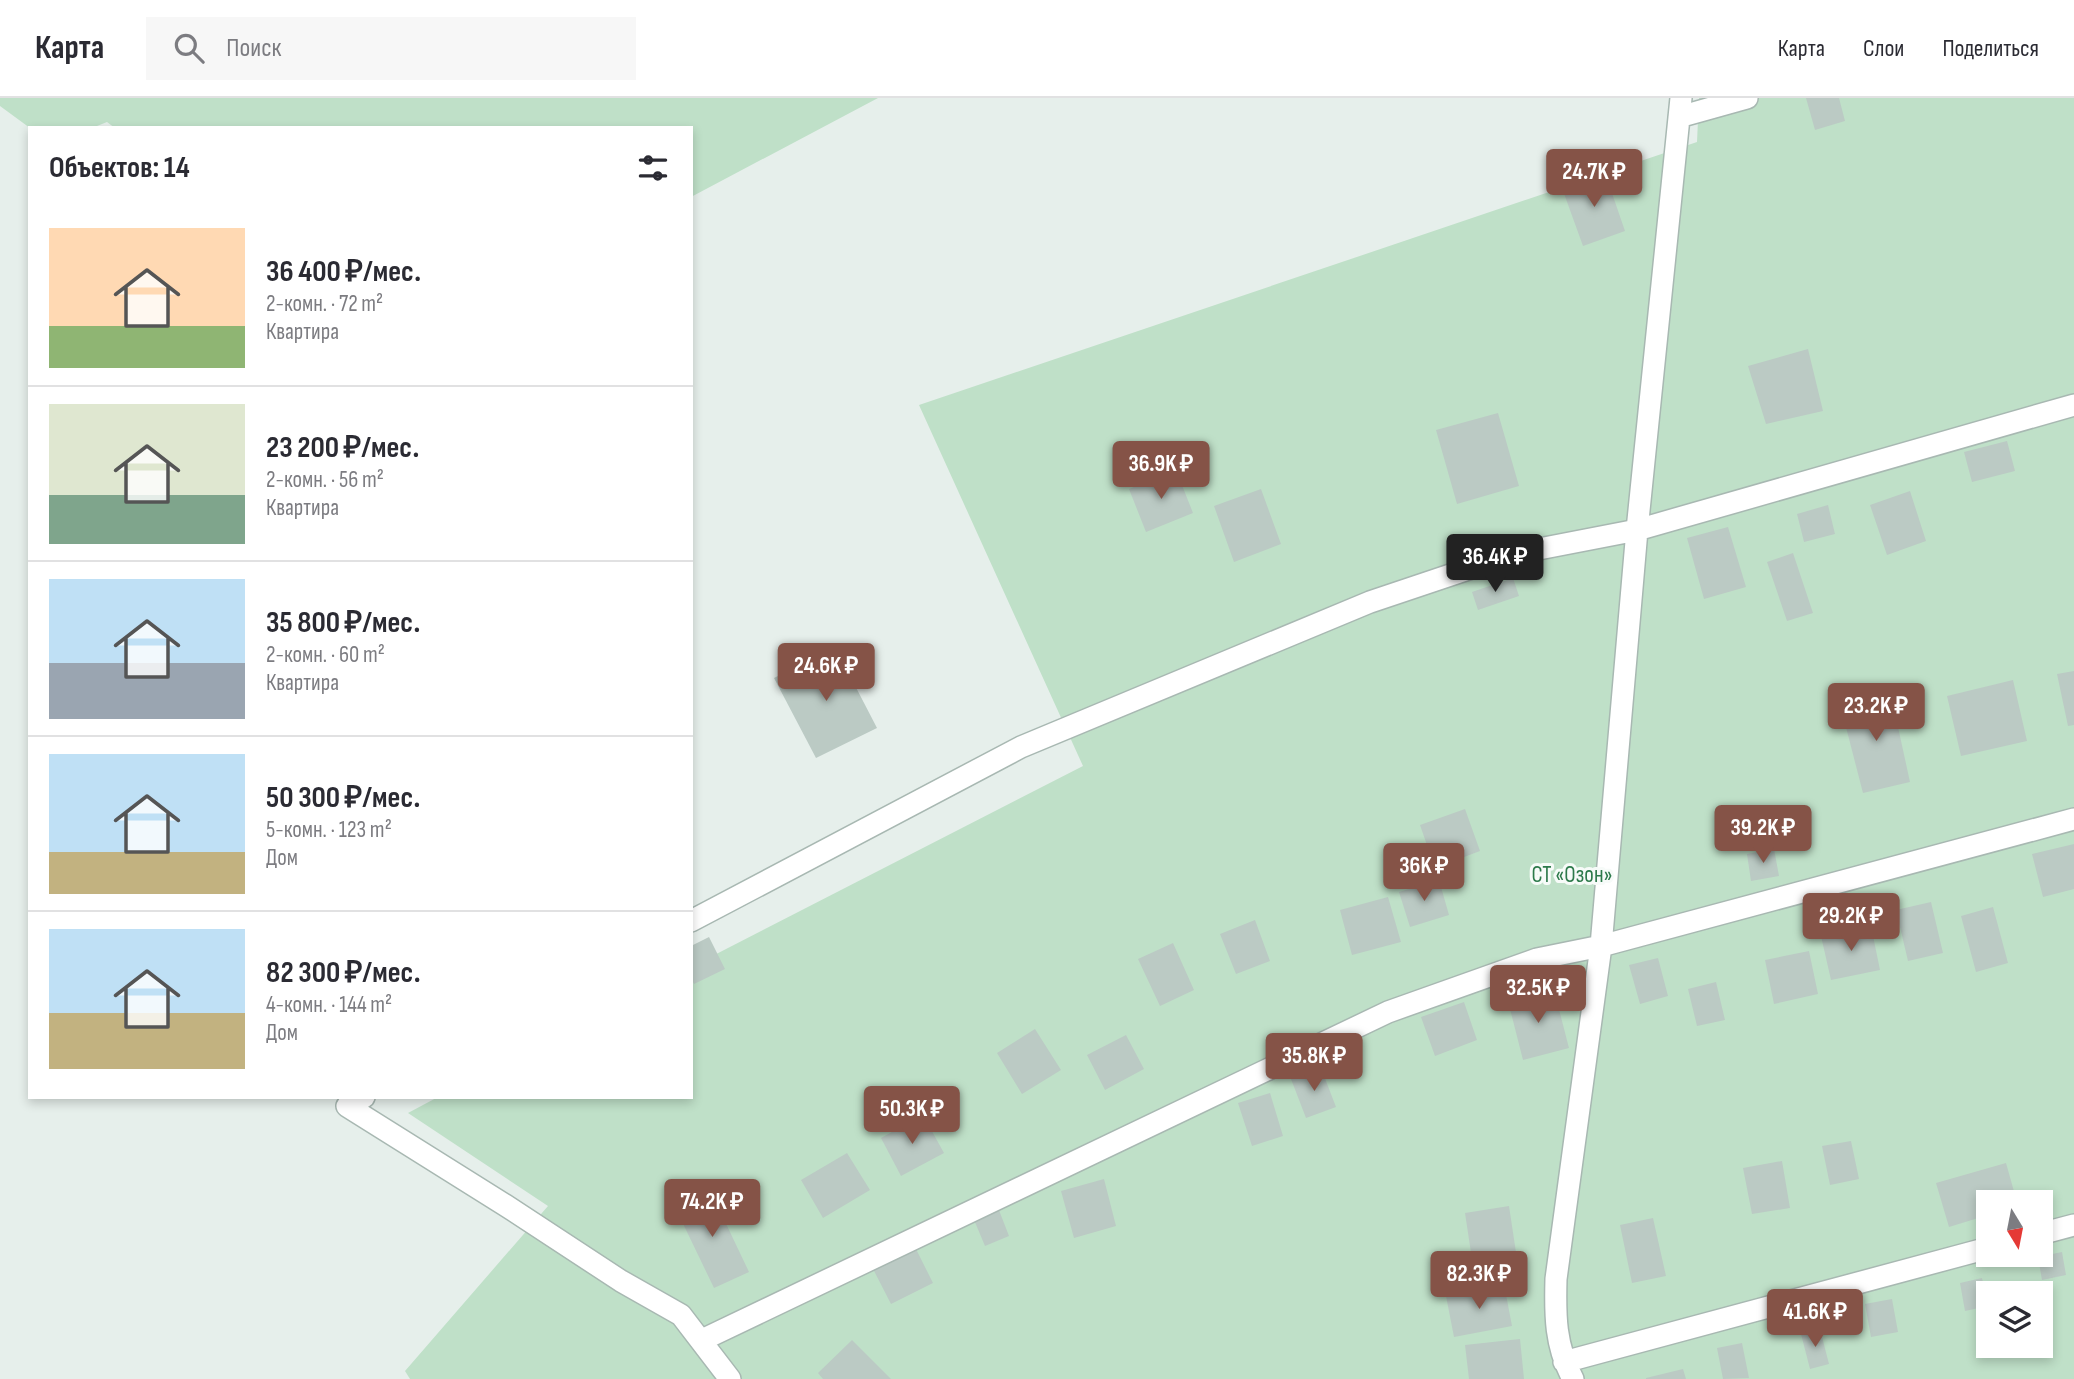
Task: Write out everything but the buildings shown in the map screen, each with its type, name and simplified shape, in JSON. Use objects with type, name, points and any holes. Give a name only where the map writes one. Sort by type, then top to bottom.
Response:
[{"type":"street","points":[[1747,98],[1680,108],[1637,530],[1601,946],[1556,1279],[1555,1326],[1568,1371],[1976,1252]]},
{"type":"street","points":[[693,920],[1021,747],[1370,602],[1513,554],[1637,530],[2074,405]]},
{"type":"street","points":[[702,1340],[1388,1012],[1537,959],[1601,946],[2074,819]]},
{"type":"street","points":[[360,1099],[347,1106],[621,1281],[681,1315],[730,1379]]},
{"type":"street","points":[[2053,1231],[2074,1225]]},
{"type":"green space","points":[[0,98],[878,98],[693,196],[693,126],[112,126],[107,122],[97,126],[28,127],[0,106]]},
{"type":"green space","name":"СТ «Озон»","points":[[1699,98],[2074,98],[2074,1379],[410,1379],[405,1371],[548,1206],[408,1113],[434,1099],[693,1099],[693,966],[1083,766],[919,405],[1697,142]]}]
